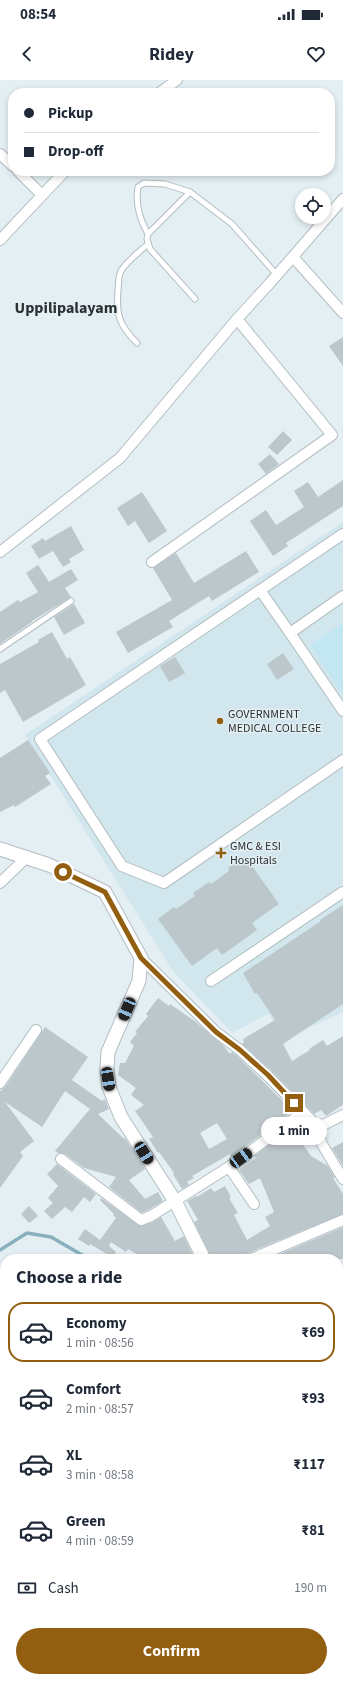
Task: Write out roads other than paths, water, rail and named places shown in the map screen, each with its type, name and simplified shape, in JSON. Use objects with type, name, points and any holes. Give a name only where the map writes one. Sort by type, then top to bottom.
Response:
[{"type":"street","points":[[166,88],[177,80]]},
{"type":"street","points":[[0,154],[8,161]]},
{"type":"street","points":[[23,176],[42,194]]},
{"type":"street","points":[[0,240],[42,194],[61,176]]},
{"type":"street","points":[[0,552],[120,458],[237,319],[342,204]]},
{"type":"street","points":[[293,257],[343,313]]},
{"type":"street","points":[[152,562],[332,434],[237,319]]},
{"type":"street","points":[[343,534],[40,739],[122,866],[164,883],[343,760]]},
{"type":"street","points":[[260,590],[343,711]]},
{"type":"street","points":[[290,632],[343,596]]},
{"type":"street","points":[[0,849],[49,865],[105,892],[141,958],[216,1032],[240,1050],[268,1075],[315,1124],[322,1144],[343,1178]]},
{"type":"street","points":[[0,883],[26,858]]},
{"type":"street","points":[[211,981],[343,892]]},
{"type":"street","points":[[141,958],[139,981],[108,1052],[107,1070],[109,1087],[121,1117],[174,1201],[201,1254]]},
{"type":"street","points":[[0,1082],[36,1030]]},
{"type":"street","points":[[61,1159],[141,1220],[151,1216],[229,1167],[303,1112]]},
{"type":"street","points":[[315,1124],[323,1125],[343,1115]]},
{"type":"street","points":[[229,1167],[254,1204]]},
{"type":"street","points":[[262,1254],[343,1220]]},
{"type":"lane","points":[[195,299],[148,244],[148,234],[141,222],[136,195],[138,187],[144,183],[165,184],[190,192],[232,224],[277,275]]},
{"type":"lane","points":[[148,234],[190,192]]},
{"type":"lane","points":[[137,343],[124,331],[120,321],[117,306],[120,276],[125,267],[148,244]]},
{"type":"lane","points":[[0,649],[71,601]]},
{"type":"waterway","points":[[0,1250],[27,1233],[51,1237],[80,1254]]},
{"type":"place","name":"GOVERNMENT MEDICAL COLLEGE","points":[[220,721]]},
{"type":"place","name":"GMC & ESI Hospitals","points":[[221,853]]},
{"type":"district","name":"Uppilipalayam","points":[[66,308]]}]
